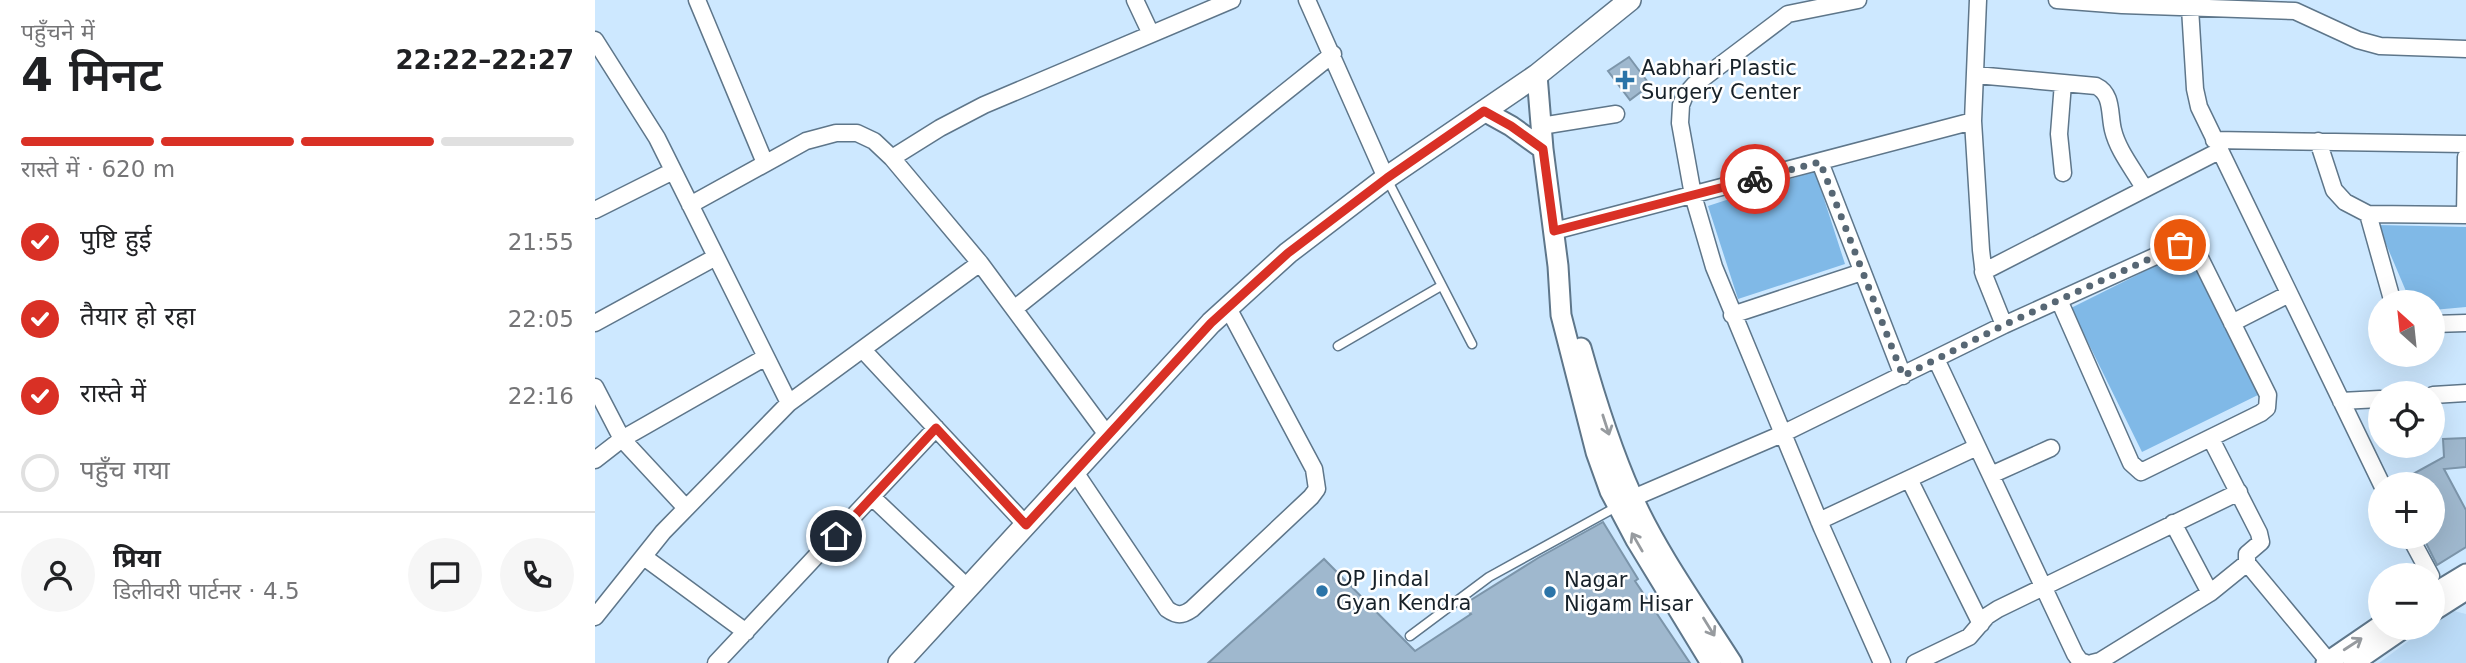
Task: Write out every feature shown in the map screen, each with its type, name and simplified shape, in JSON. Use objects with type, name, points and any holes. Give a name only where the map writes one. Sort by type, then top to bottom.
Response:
[{"type":"main road","points":[[899,663],[1211,323],[1288,253],[1387,178],[1537,75],[1630,0]]},
{"type":"street","points":[[697,0],[765,163]]},
{"type":"street","points":[[1135,0],[1151,34]]},
{"type":"street","points":[[893,158],[940,128],[984,105],[1233,0]]},
{"type":"street","points":[[1307,0],[1387,178]]},
{"type":"street","points":[[1858,0],[1784,7],[1685,95],[1681,105],[1680,124],[1692,195],[1714,267],[1732,315],[1882,663]]},
{"type":"street","points":[[1978,0],[1973,121],[1983,272],[2004,325]]},
{"type":"street","points":[[2057,0],[2295,11],[2358,40],[2380,46],[2466,49]]},
{"type":"street","points":[[2190,8],[2195,89],[2199,107],[2376,472]]},
{"type":"street","points":[[595,40],[657,138],[789,403]]},
{"type":"street","points":[[1014,309],[1333,54]]},
{"type":"street","points":[[1537,75],[1543,149],[1558,266],[1625,502],[1711,663]]},
{"type":"street","points":[[1976,75],[2096,86],[2103,89],[2108,98],[2113,130],[2119,146],[2144,188]]},
{"type":"street","points":[[2063,83],[2059,134],[2063,173]]},
{"type":"street","points":[[1484,111],[1543,149]]},
{"type":"street","points":[[1541,125],[1616,114]]},
{"type":"street","points":[[1554,231],[1973,121]]},
{"type":"street","points":[[690,205],[806,141],[836,133],[857,133],[874,141],[893,158],[980,263],[1108,436]]},
{"type":"street","points":[[2318,141],[2334,190],[2345,202],[2368,214],[2465,215],[2466,158]]},
{"type":"street","points":[[1983,272],[2144,188],[2216,145],[2318,141],[2466,144]]},
{"type":"street","points":[[1820,162],[1903,376]]},
{"type":"street","points":[[595,210],[673,171]]},
{"type":"street","points":[[2368,214],[2389,290]]},
{"type":"street","points":[[1625,502],[1783,434],[2004,325],[2059,300],[2180,245],[2187,244],[2198,254],[2268,395],[2269,402],[2261,413],[2141,472],[2135,468],[2059,300]]},
{"type":"street","points":[[595,323],[716,257]]},
{"type":"street","points":[[595,617],[686,508],[789,403],[980,263]]},
{"type":"street","points":[[1732,315],[1862,272]]},
{"type":"street","points":[[2232,323],[2289,294]]},
{"type":"street","points":[[1075,472],[1167,610],[1175,615],[1183,615],[1192,609],[1311,497],[1317,489],[1314,470],[1228,308]]},
{"type":"street","points":[[2445,324],[2466,323]]},
{"type":"street","points":[[863,350],[1026,525]]},
{"type":"street","points":[[595,460],[622,439],[766,358]]},
{"type":"street","points":[[1936,359],[2075,654],[2080,661],[2086,663]]},
{"type":"street","points":[[595,387],[622,439],[686,508]]},
{"type":"street","points":[[2445,394],[2466,393]]},
{"type":"street","points":[[2341,401],[2368,400]]},
{"type":"street","points":[[716,663],[936,428]]},
{"type":"street","points":[[2211,439],[2260,538],[2258,545],[2247,554],[2247,563],[2328,663],[2368,635]]},
{"type":"street","points":[[1819,520],[1977,447]]},
{"type":"street","points":[[1991,475],[2051,448]]},
{"type":"street","points":[[1909,479],[1981,624]]},
{"type":"street","points":[[1915,663],[1969,637],[1998,609],[2239,492]]},
{"type":"street","points":[[872,497],[968,588]]},
{"type":"street","points":[[1625,502],[1662,551],[1732,663]]},
{"type":"street","points":[[2173,523],[2210,593]]},
{"type":"street","points":[[643,557],[746,632]]},
{"type":"street","points":[[2092,663],[2100,662],[2210,593],[2247,563]]},
{"type":"street","points":[[2445,586],[2466,573]]},
{"type":"street","points":[[2445,591],[2466,590]]},
{"type":"street","points":[[2353,663],[2387,640]]},
{"type":"lane","points":[[1387,178],[1472,344]]},
{"type":"lane","points":[[1338,346],[1441,286]]},
{"type":"lane","points":[[1410,636],[1489,577],[1625,502]]},
{"type":"shaded area","points":[[1815,171],[1845,264],[1738,299],[1708,206]]},
{"type":"shaded area","points":[[2378,225],[2466,227],[2466,307],[2445,309],[2445,290],[2406,290]]},
{"type":"shaded area","points":[[2187,250],[2258,395],[2142,452],[2071,308]]},
{"type":"shaded area","points":[[2450,610],[2466,614],[2466,663],[2379,663],[2410,640],[2445,640],[2445,614]]},
{"type":"building","points":[[1629,57],[1650,85],[1630,100],[1608,71]]},
{"type":"building","points":[[2466,438],[2466,467],[2444,469],[2466,510],[2466,547],[2436,563],[2429,549],[2445,549],[2445,472],[2417,472],[2445,458],[2445,439]]},
{"type":"building","points":[[1603,522],[1638,579],[1635,581],[1690,663],[1208,663],[1324,559],[1415,651],[1471,614],[1463,605],[1538,558]]},
{"type":"way so far","points":[[1755,179],[1820,162],[1903,376],[2004,325],[2180,245]]},
{"type":"place","name":"Aabhari Plastic Surgery Center","points":[[1625,80]]},
{"type":"place","name":"OP Jindal Gyan Kendra","points":[[1322,591]]},
{"type":"place","name":"Nagar Nigam Hisar","points":[[1550,592]]},
{"type":"route","points":[[836,536],[936,428],[1026,525],[1211,323],[1288,253],[1387,178],[1484,111],[1543,149],[1554,231],[1755,179]]}]
